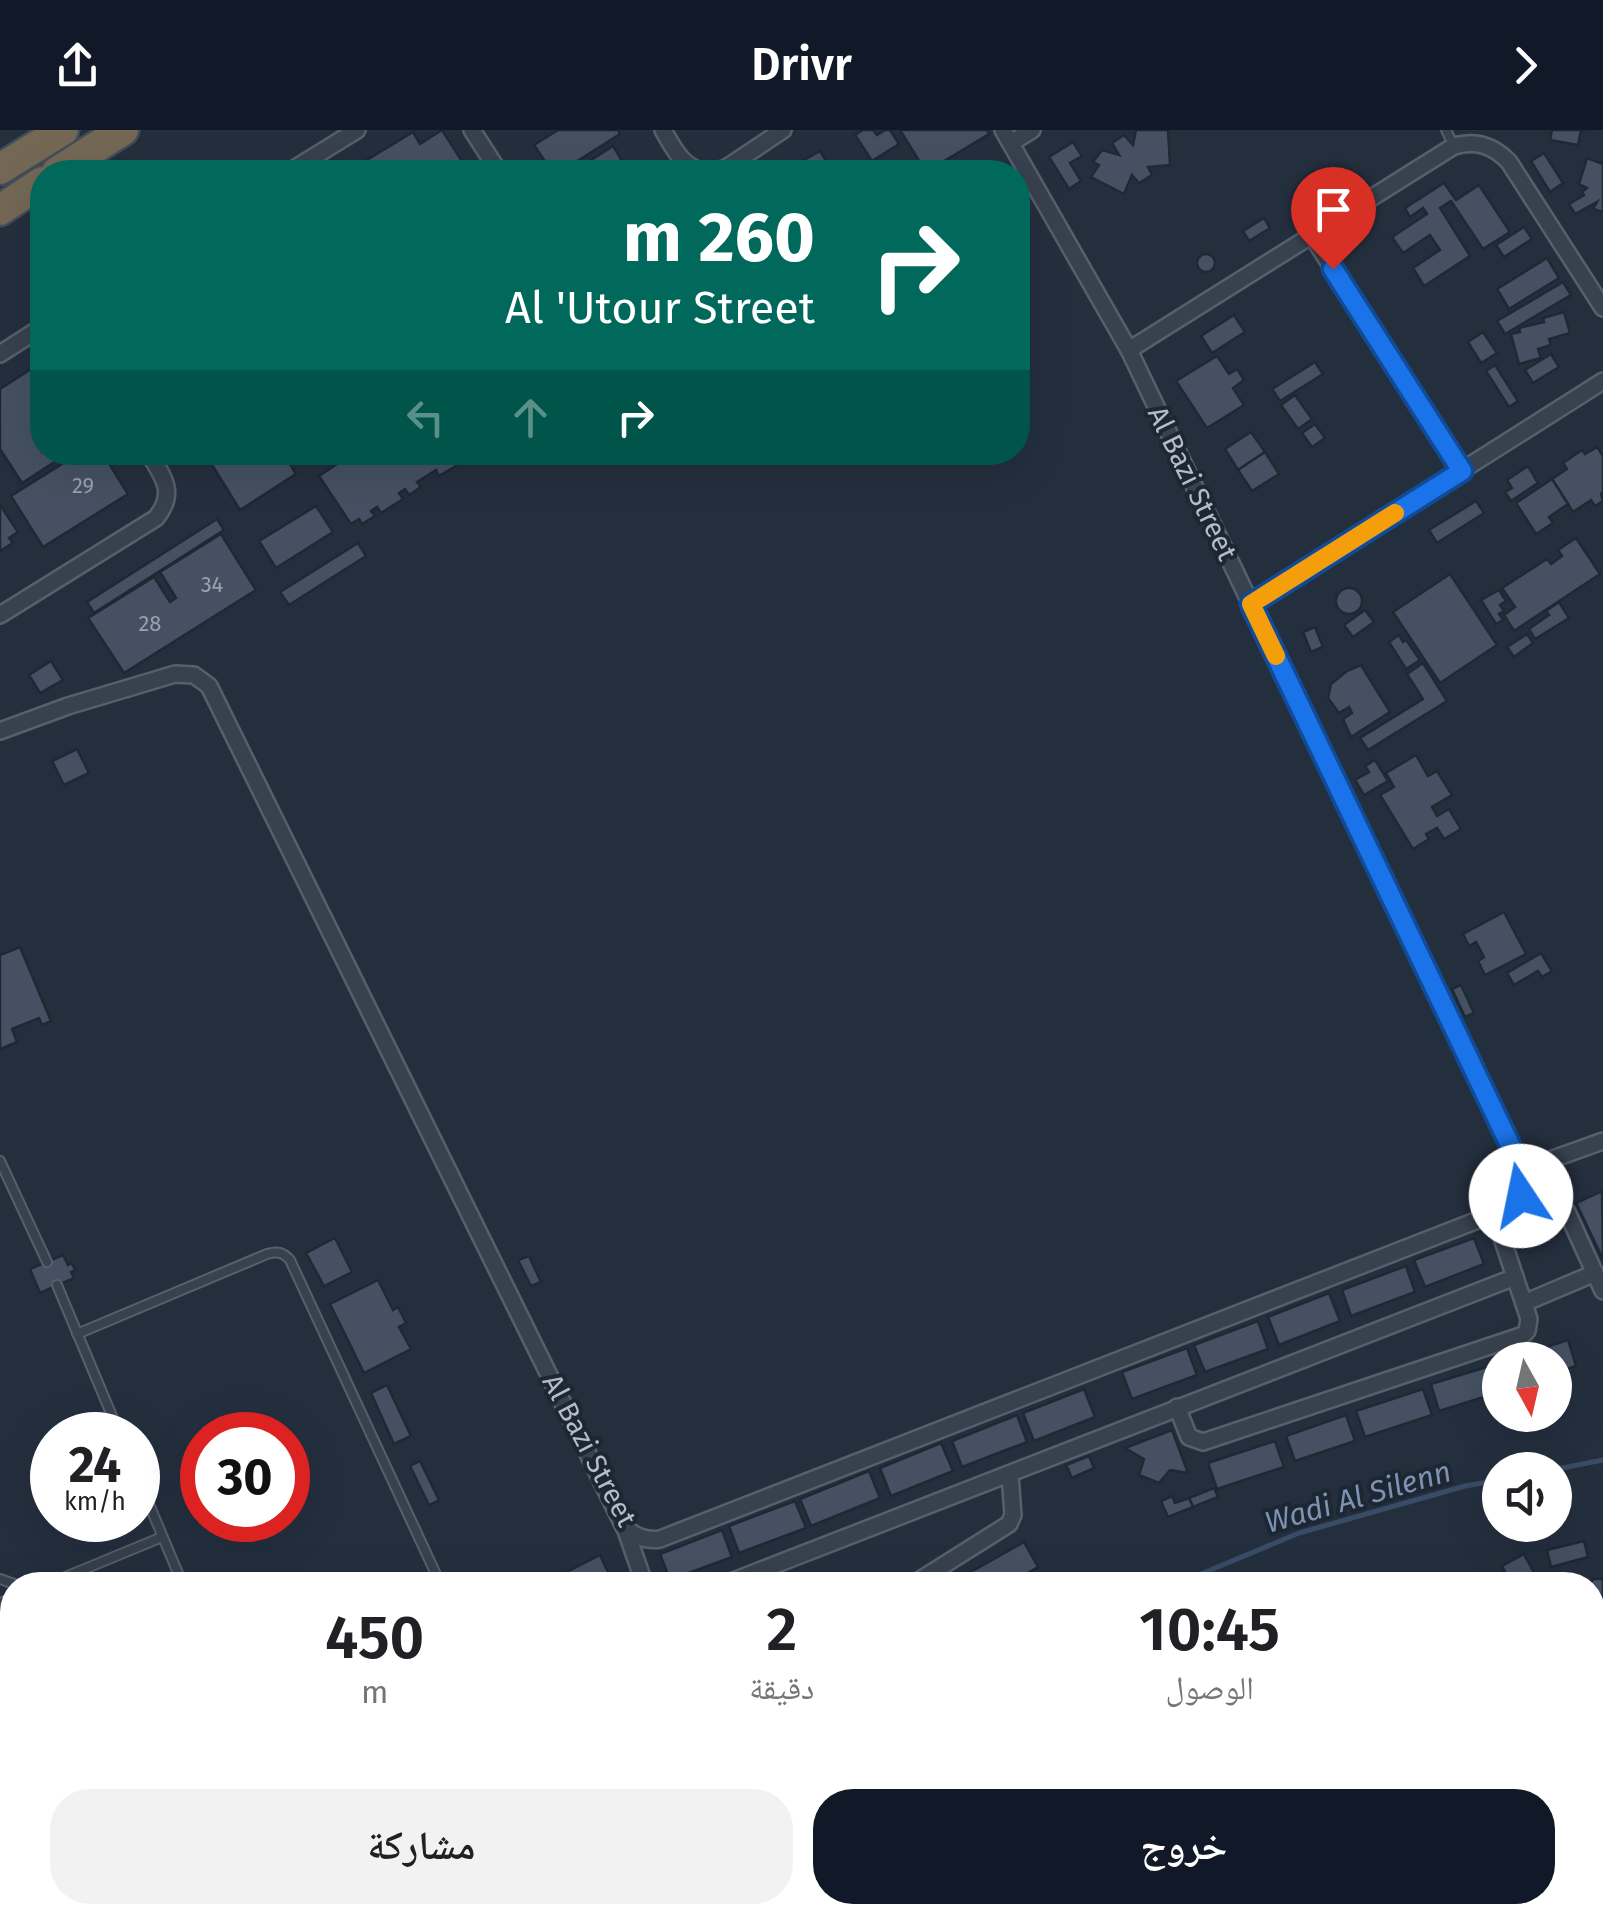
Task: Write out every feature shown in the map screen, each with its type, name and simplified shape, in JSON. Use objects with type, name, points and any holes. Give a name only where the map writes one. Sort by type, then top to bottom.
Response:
[{"type":"highway","points":[[0,168],[63,130]]},
{"type":"highway","points":[[76,160],[122,130]]},
{"type":"highway","points":[[0,210],[30,190]]},
{"type":"street","points":[[309,160],[357,130]]},
{"type":"street","points":[[472,130],[491,160]]},
{"type":"street","points":[[663,130],[682,160]]},
{"type":"street","points":[[738,160],[783,130]]},
{"type":"street","points":[[1007,137],[1032,130]]},
{"type":"street","name":"Al Bazi Street","points":[[1007,137],[1020,160]]},
{"type":"street","points":[[1129,350],[1454,146],[1474,143],[1502,154],[1603,308]]},
{"type":"street","name":"Al Bazi Street","points":[[0,731],[175,674],[194,675],[209,686],[624,1526],[637,1537],[660,1539],[1506,1208],[1521,1196],[1522,1170],[1129,350],[1030,177]]},
{"type":"street","points":[[1312,236],[1462,471]]},
{"type":"street","points":[[0,354],[30,335]]},
{"type":"street","points":[[1251,604],[1603,381]]},
{"type":"street","points":[[0,615],[161,512],[167,498],[166,482],[156,465]]},
{"type":"street","points":[[1522,1170],[1603,1140]]},
{"type":"street","points":[[1568,1212],[1603,1291]]},
{"type":"street","points":[[1177,1408],[1189,1437],[1203,1442],[1518,1338],[1529,1324],[1494,1214]]},
{"type":"street","points":[[1524,1303],[1595,1274]]},
{"type":"street","points":[[756,1572],[1515,1277]]},
{"type":"street","points":[[933,1572],[1010,1524],[1010,1475]]},
{"type":"street","points":[[624,1526],[641,1572]]},
{"type":"lane","points":[[1446,130],[1454,146]]},
{"type":"lane","points":[[0,1161],[47,1262]]},
{"type":"lane","points":[[78,1334],[267,1254],[286,1255],[435,1572]]},
{"type":"lane","points":[[57,1286],[110,1412]]},
{"type":"lane","points":[[160,1531],[177,1572]]},
{"type":"lane","points":[[77,1572],[162,1536]]},
{"type":"building","points":[[442,130],[461,160],[367,160],[413,132],[420,144]]},
{"type":"building","points":[[558,130],[618,130],[620,134],[579,160],[544,160],[534,145]]},
{"type":"building","points":[[863,130],[873,130],[877,135],[890,130],[899,144],[871,160],[855,135]]},
{"type":"building","points":[[900,130],[987,130],[989,134],[946,160],[919,160]]},
{"type":"building","points":[[1136,130],[1168,130],[1170,165],[1148,167],[1152,175],[1139,183],[1132,175],[1124,194],[1091,177],[1099,165],[1093,162],[1102,150],[1119,155],[1112,143],[1124,135],[1133,145]]},
{"type":"building","points":[[1552,130],[1581,130],[1578,145],[1550,140]]},
{"type":"building","points":[[1073,142],[1082,156],[1070,163],[1081,181],[1069,189],[1049,157]]},
{"type":"building","points":[[613,146],[622,160],[591,160]]},
{"type":"building","points":[[820,151],[826,160],[804,160]]},
{"type":"building","points":[[1544,153],[1563,183],[1550,192],[1531,161]]},
{"type":"building","points":[[1587,158],[1603,164],[1603,212],[1593,209],[1597,202],[1575,214],[1569,204],[1584,195],[1582,192],[1587,188],[1579,184]]},
{"type":"building","points":[[1317,183],[1323,193],[1304,206],[1297,196]]},
{"type":"building","points":[[1444,183],[1456,200],[1479,185],[1510,232],[1483,249],[1451,201],[1440,208],[1470,256],[1424,286],[1413,268],[1440,250],[1430,235],[1403,253],[1392,237],[1427,214],[1423,208],[1410,217],[1405,208]]},
{"type":"building","points":[[1264,218],[1270,228],[1249,241],[1243,231]]},
{"type":"building","points":[[1524,227],[1532,239],[1504,257],[1496,245]]},
{"type":"building","points":[[1206,254],[1215,263],[1206,272],[1197,263]]},
{"type":"building","points":[[1547,258],[1559,278],[1509,309],[1497,289]]},
{"type":"building","points":[[1563,282],[1571,295],[1505,334],[1497,321]]},
{"type":"building","points":[[1564,312],[1570,333],[1549,339],[1551,345],[1538,349],[1541,358],[1519,364],[1511,334]]},
{"type":"building","points":[[1234,315],[1245,332],[1212,353],[1201,336]]},
{"type":"building","points":[[1483,332],[1497,353],[1481,363],[1468,342]]},
{"type":"building","points":[[1551,354],[1559,367],[1533,383],[1525,370]]},
{"type":"building","points":[[1217,356],[1229,374],[1237,369],[1244,380],[1233,388],[1244,405],[1207,428],[1176,381]]},
{"type":"building","points":[[1315,362],[1323,374],[1280,401],[1272,389]]},
{"type":"building","points":[[1495,365],[1518,401],[1509,407],[1486,371]]},
{"type":"building","points":[[30,370],[30,465],[50,465],[22,483],[0,449],[0,389]]},
{"type":"building","points":[[1295,395],[1312,419],[1298,429],[1281,405]]},
{"type":"building","points":[[1315,424],[1325,438],[1312,447],[1302,433]]},
{"type":"building","points":[[1251,432],[1265,452],[1238,470],[1225,449]]},
{"type":"building","points":[[1597,447],[1603,456],[1603,501],[1595,506],[1591,500],[1573,512],[1552,479],[1567,469],[1563,463],[1582,450],[1585,454]]},
{"type":"building","points":[[1265,452],[1279,474],[1252,491],[1238,470]]},
{"type":"building","points":[[60,465],[110,465],[128,494],[43,547],[11,496]]},
{"type":"building","points":[[212,465],[291,465],[296,474],[240,510]]},
{"type":"building","points":[[336,465],[457,465],[439,476],[436,470],[417,482],[421,487],[409,495],[405,489],[399,493],[403,499],[381,513],[377,507],[371,511],[375,516],[362,524],[359,519],[351,524],[319,476]]},
{"type":"building","points":[[1528,466],[1538,483],[1511,501],[1505,492],[1512,488],[1507,480]]},
{"type":"building","points":[[1552,479],[1568,504],[1549,517],[1553,523],[1536,534],[1516,503]]},
{"type":"building","points":[[1476,501],[1484,513],[1437,543],[1429,530]]},
{"type":"building","points":[[0,505],[18,532],[9,538],[13,543],[0,551]]},
{"type":"building","points":[[316,506],[333,532],[276,568],[259,541]]},
{"type":"building","points":[[217,519],[224,530],[94,613],[87,602]]},
{"type":"building","points":[[221,534],[256,590],[124,673],[88,618],[154,577],[170,602],[176,598],[160,572]]},
{"type":"building","points":[[1576,538],[1600,574],[1514,631],[1504,615],[1515,607],[1502,588],[1547,559],[1551,564],[1562,556],[1558,550]]},
{"type":"building","points":[[358,543],[366,556],[289,605],[280,592]]},
{"type":"building","points":[[1450,574],[1497,645],[1440,683],[1393,612]]},
{"type":"building","points":[[1349,588],[1358,592],[1362,601],[1358,610],[1349,614],[1340,610],[1336,601],[1340,592]]},
{"type":"building","points":[[1499,590],[1506,601],[1500,605],[1503,620],[1496,624],[1481,600]]},
{"type":"building","points":[[1559,602],[1569,618],[1535,639],[1529,629]]},
{"type":"building","points":[[1365,610],[1374,622],[1353,637],[1344,625]]},
{"type":"building","points":[[1315,627],[1323,647],[1311,652],[1303,632]]},
{"type":"building","points":[[1527,634],[1533,643],[1514,657],[1507,647]]},
{"type":"building","points":[[1399,635],[1420,660],[1406,669],[1389,642]]},
{"type":"building","points":[[51,661],[63,680],[40,693],[29,675]]},
{"type":"building","points":[[1423,663],[1447,701],[1368,750],[1360,738],[1423,699],[1407,674]]},
{"type":"building","points":[[1361,665],[1390,712],[1351,737],[1343,719],[1352,713],[1349,707],[1339,713],[1328,698],[1331,684]]},
{"type":"building","points":[[77,749],[89,773],[64,785],[52,761]]},
{"type":"building","points":[[1416,755],[1428,776],[1437,771],[1452,795],[1432,807],[1437,816],[1449,809],[1461,829],[1444,839],[1437,828],[1426,834],[1429,839],[1413,849],[1380,795],[1394,787],[1386,773]]},
{"type":"building","points":[[1375,760],[1388,781],[1364,795],[1355,780],[1369,772],[1365,766]]},
{"type":"building","points":[[1504,912],[1526,954],[1485,975],[1478,961],[1484,957],[1476,942],[1469,946],[1463,934]]},
{"type":"building","points":[[20,947],[51,1021],[42,1025],[39,1018],[12,1029],[17,1042],[0,1049],[0,955]]},
{"type":"building","points":[[1541,953],[1552,971],[1542,977],[1538,971],[1514,985],[1507,973]]},
{"type":"building","points":[[1461,985],[1474,1013],[1465,1017],[1452,989]]},
{"type":"building","points":[[1602,1191],[1603,1257],[1576,1203]]},
{"type":"building","points":[[1518,1224],[1527,1245],[1514,1250],[1505,1229]]},
{"type":"building","points":[[335,1238],[352,1272],[324,1286],[306,1253]]},
{"type":"building","points":[[1474,1238],[1484,1264],[1425,1287],[1414,1260]]},
{"type":"building","points":[[63,1255],[68,1265],[72,1263],[74,1278],[40,1293],[30,1269]]},
{"type":"building","points":[[529,1256],[541,1282],[531,1286],[518,1260]]},
{"type":"building","points":[[1406,1266],[1415,1292],[1351,1316],[1342,1290]]},
{"type":"building","points":[[378,1280],[393,1310],[398,1307],[406,1323],[399,1327],[411,1349],[364,1373],[330,1304]]},
{"type":"building","points":[[1329,1293],[1340,1321],[1279,1345],[1268,1317]]},
{"type":"building","points":[[1258,1321],[1268,1349],[1205,1372],[1194,1345]]},
{"type":"building","points":[[1187,1348],[1197,1375],[1132,1399],[1122,1372]]},
{"type":"building","points":[[1482,1368],[1482,1398],[1439,1411],[1431,1384]]},
{"type":"building","points":[[387,1385],[411,1436],[394,1444],[371,1393]]},
{"type":"building","points":[[1084,1389],[1095,1417],[1034,1441],[1023,1413]]},
{"type":"building","points":[[1423,1389],[1432,1415],[1365,1437],[1356,1411]]},
{"type":"building","points":[[1017,1415],[1027,1442],[962,1467],[952,1441]]},
{"type":"building","points":[[1346,1415],[1355,1441],[1295,1461],[1286,1436]]},
{"type":"building","points":[[1172,1430],[1188,1473],[1170,1470],[1159,1483],[1139,1475],[1144,1459],[1125,1448]]},
{"type":"building","points":[[1275,1441],[1284,1467],[1217,1489],[1208,1463]]},
{"type":"building","points":[[941,1443],[953,1471],[891,1496],[880,1468]]},
{"type":"building","points":[[1089,1456],[1094,1468],[1072,1478],[1066,1465]]},
{"type":"building","points":[[420,1461],[439,1500],[429,1505],[410,1466]]},
{"type":"building","points":[[869,1471],[880,1498],[811,1526],[800,1499]]},
{"type":"building","points":[[1214,1488],[1218,1497],[1193,1507],[1189,1498]]},
{"type":"building","points":[[1172,1496],[1175,1503],[1189,1498],[1193,1507],[1168,1517],[1161,1501]]},
{"type":"building","points":[[795,1501],[806,1528],[739,1553],[729,1526]]},
{"type":"building","points":[[722,1530],[732,1557],[692,1572],[667,1572],[660,1554]]},
{"type":"building","points":[[1584,1541],[1588,1557],[1551,1567],[1547,1550]]},
{"type":"building","points":[[1024,1542],[1038,1567],[1029,1572],[971,1572]]},
{"type":"building","points":[[1524,1554],[1534,1572],[1505,1572],[1502,1566]]},
{"type":"building","points":[[600,1555],[608,1572],[567,1572]]},
{"type":"waterway","name":"Wadi Al Silenn","points":[[1572,1466],[1603,1460]]},
{"type":"waterway","name":"Wadi Al Silenn","points":[[1206,1572],[1299,1533],[1482,1483]]},
{"type":"slow traffic","points":[[1276,656],[1251,604],[1395,513]]},
{"type":"route","points":[[1333,269],[1462,471],[1251,604],[1522,1170],[1521,1196]]}]
